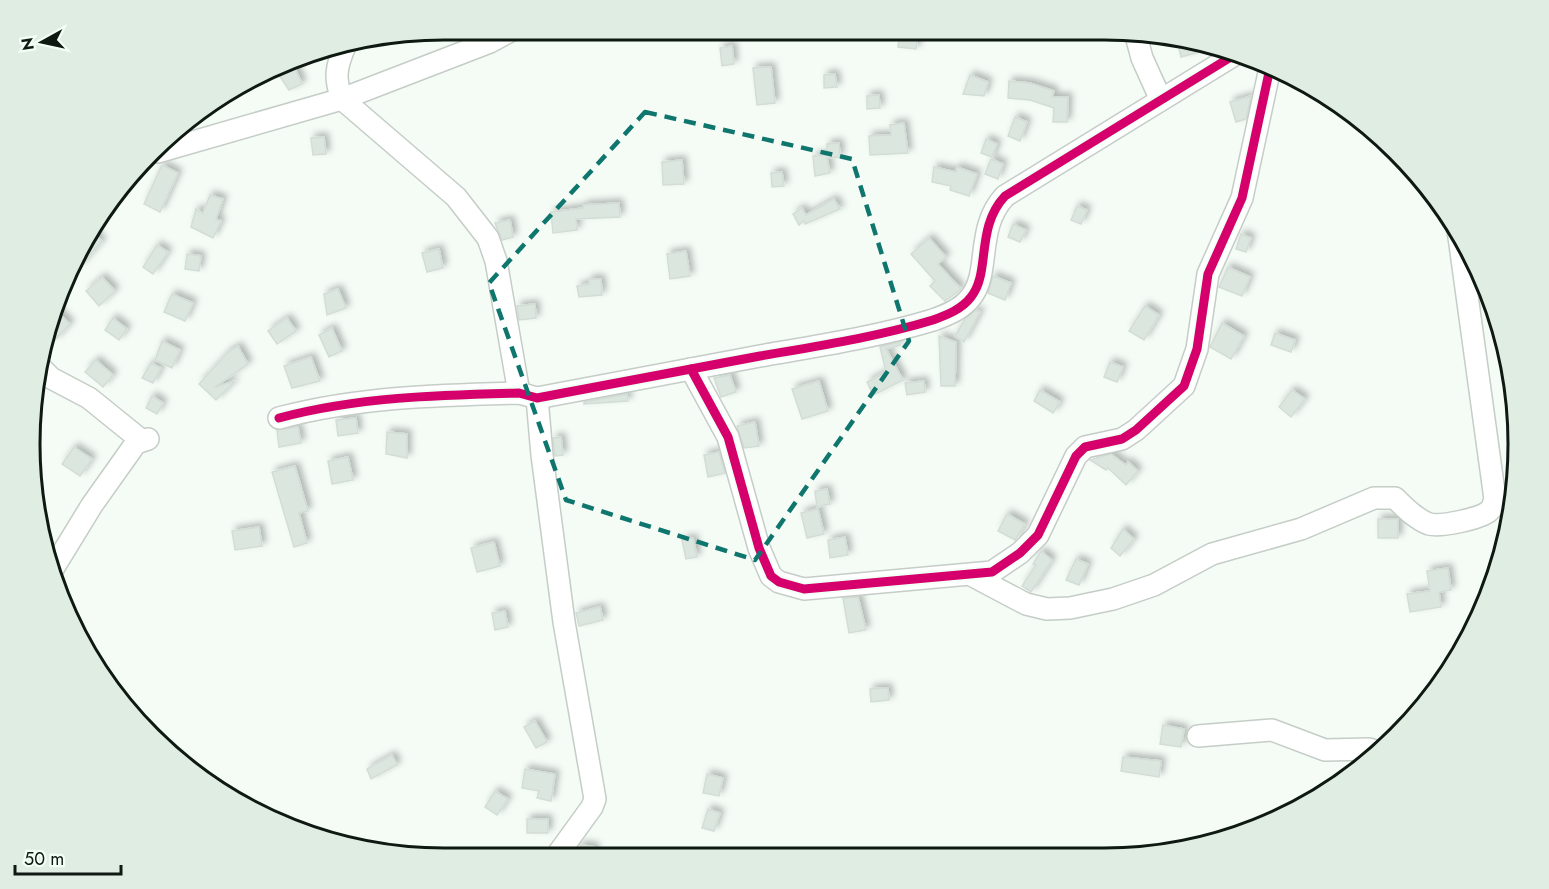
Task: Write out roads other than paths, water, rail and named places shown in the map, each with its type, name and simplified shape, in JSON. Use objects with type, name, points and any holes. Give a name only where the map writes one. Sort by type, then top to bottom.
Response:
[{"type":"street","points":[[170,149],[342,99],[480,40]]},
{"type":"street","points":[[1138,42],[1142,58],[1160,98]]},
{"type":"street","points":[[342,54],[336,68],[336,82],[342,99],[456,197],[488,238],[496,261],[542,455],[564,622],[595,799],[588,813],[562,848]]},
{"type":"street","points":[[279,418],[359,401],[528,395],[691,369],[843,341],[934,320],[958,310],[973,296],[978,282],[988,223],[994,208],[1005,196],[1160,98],[1226,59]]},
{"type":"street","points":[[691,369],[728,437],[759,548],[771,576],[779,582],[804,589],[973,576],[992,572],[1020,553],[1038,535],[1076,456],[1085,447],[1122,439],[1136,430],[1184,387],[1197,349],[1208,274],[1242,198],[1268,75]]},
{"type":"street","points":[[973,576],[1026,604],[1047,609],[1070,608],[1154,585],[1212,554],[1301,529],[1374,498],[1395,498],[1416,518],[1431,525],[1446,524],[1483,515],[1491,510],[1495,499],[1462,257]]},
{"type":"street","points":[[47,374],[89,398],[145,439],[136,443],[92,505],[58,561]]},
{"type":"street","points":[[1198,736],[1272,730],[1325,750],[1370,749]]}]
